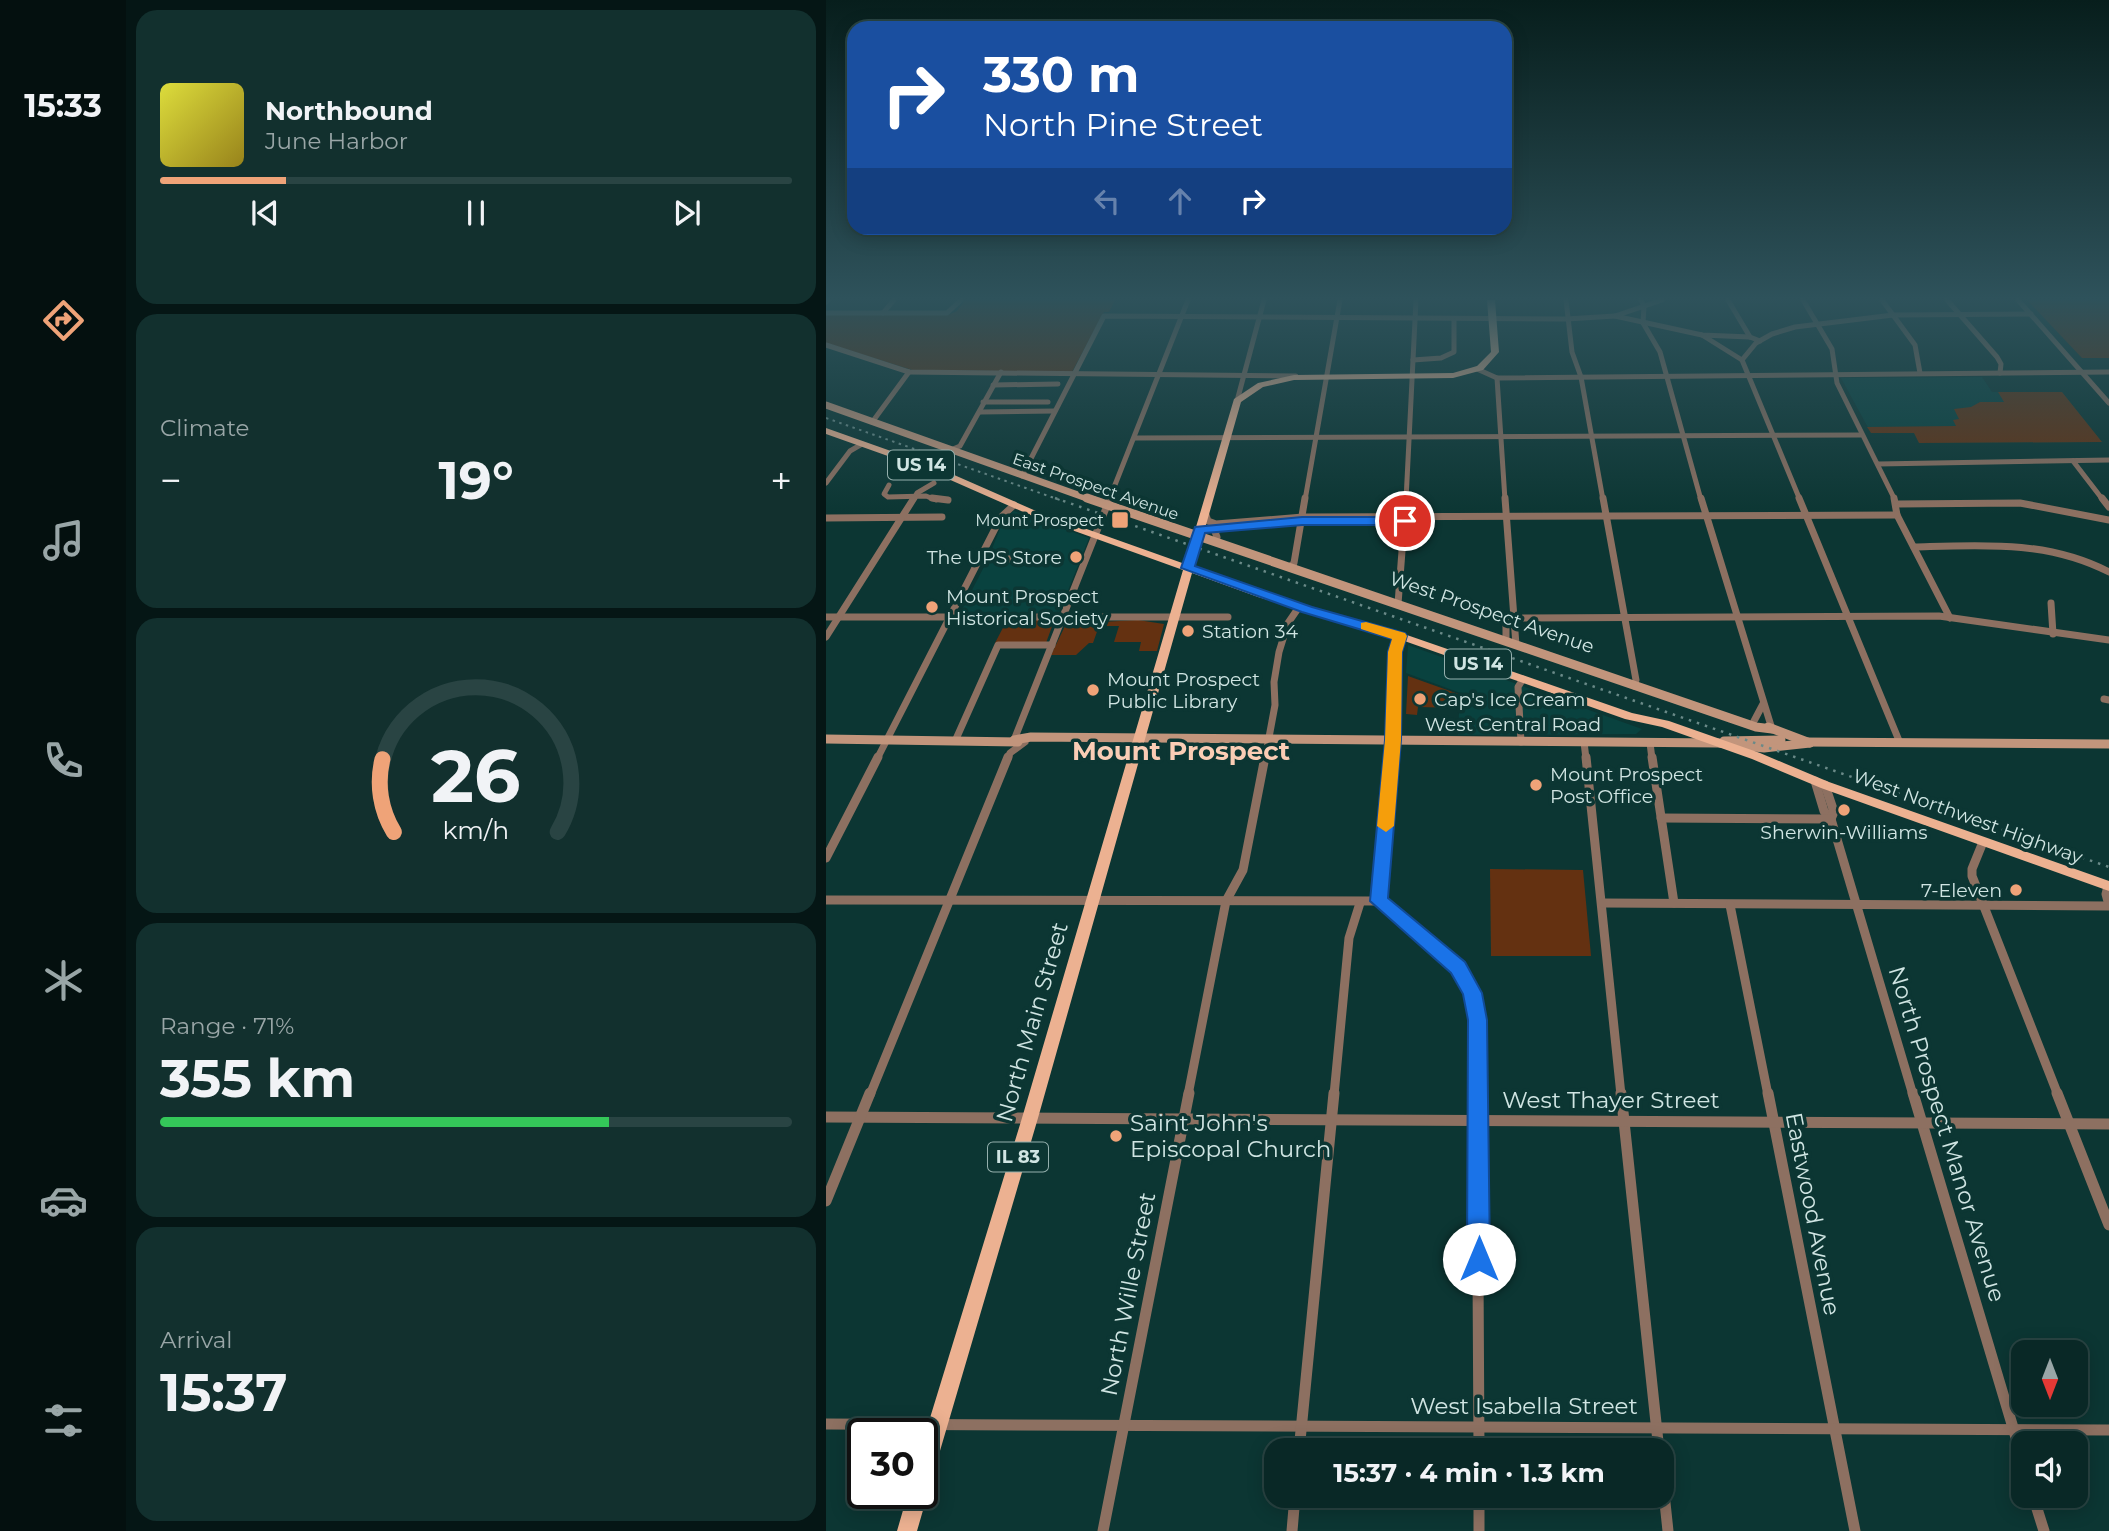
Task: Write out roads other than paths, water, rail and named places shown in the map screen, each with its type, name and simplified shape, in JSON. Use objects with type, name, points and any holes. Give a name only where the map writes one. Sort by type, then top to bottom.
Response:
[{"type":"main road","points":[[1237,401],[1257,385],[1296,376],[1412,377],[1449,376],[1467,371]]},
{"type":"main road","name":"IL 83","points":[[1138,740],[1237,401]]},
{"type":"main road","name":"US 14","points":[[826,431],[933,469],[1014,505],[1187,568]]},
{"type":"main road","name":"West Northwest Highway","points":[[1187,568],[1299,607],[1400,636],[1629,716],[1658,730],[1769,769],[1820,783],[2108,886]]},
{"type":"main road","name":"West Northwest Highway","points":[[1629,716],[1665,724],[1718,743],[1760,748],[1820,783]]},
{"type":"main road","name":"North Main Street","points":[[938,1424],[1030,1118],[1138,740]]},
{"type":"main road","points":[[907,1531],[913,1509]]},
{"type":"street","points":[[1237,401],[1244,371]]},
{"type":"street","points":[[1292,565],[1328,371]]},
{"type":"street","points":[[1398,601],[1412,371]]},
{"type":"street","points":[[1482,371],[1497,378],[2109,372]]},
{"type":"street","points":[[1579,371],[1627,619],[1635,683]]},
{"type":"street","points":[[1664,371],[1681,435],[1763,704],[1769,712],[1772,729]]},
{"type":"street","points":[[1747,371],[1900,743]]},
{"type":"street","points":[[1834,371],[1861,435],[1897,504],[1897,516],[1950,618]]},
{"type":"street","points":[[873,421],[909,372],[1296,376]]},
{"type":"street","points":[[953,449],[960,446],[980,412],[978,409],[1001,372]]},
{"type":"street","points":[[2083,372],[2109,403]]},
{"type":"street","points":[[1023,474],[1075,373]]},
{"type":"street","points":[[826,1201],[1010,753],[1020,741],[1062,618],[1159,374]]},
{"type":"street","points":[[1497,378],[1512,618],[1516,623],[1511,640]]},
{"type":"street","points":[[993,384],[1058,384]]},
{"type":"street","points":[[1035,402],[1044,384]]},
{"type":"street","points":[[983,402],[1048,402]]},
{"type":"street","name":"East Prospect Avenue","points":[[826,405],[1199,532]]},
{"type":"street","points":[[980,412],[1055,411]]},
{"type":"street","points":[[1134,438],[1861,435]]},
{"type":"street","points":[[826,483],[850,451],[862,444]]},
{"type":"street","points":[[1878,464],[2109,460]]},
{"type":"street","points":[[2073,461],[2108,515]]},
{"type":"street","points":[[826,637],[918,491],[934,483]]},
{"type":"street","points":[[889,485],[884,491],[885,496],[926,496],[939,501],[948,500]]},
{"type":"street","points":[[1897,504],[2020,502],[2108,515]]},
{"type":"street","points":[[826,858],[1003,513],[1014,505]]},
{"type":"street","points":[[1205,512],[1208,521],[1216,524],[1302,519],[1897,516]]},
{"type":"street","points":[[826,518],[942,517]]},
{"type":"street","points":[[1199,532],[1220,527],[1302,519]]},
{"type":"street","points":[[1217,537],[1214,534],[1220,527]]},
{"type":"street","name":"West Prospect Avenue","points":[[1199,532],[1292,565]]},
{"type":"street","name":"West Prospect Avenue","points":[[1199,532],[1810,743]]},
{"type":"street","points":[[1914,547],[2044,548],[2076,556],[2109,572]]},
{"type":"street","points":[[981,559],[1013,559]]},
{"type":"street","points":[[2050,603],[2053,634]]},
{"type":"street","name":"North Wille Street","points":[[1103,1531],[1226,901],[1243,869],[1269,740],[1278,659],[1289,618],[1299,607]]},
{"type":"street","points":[[826,617],[1173,620],[1228,617]]},
{"type":"street","points":[[1512,618],[1950,618],[2109,640]]},
{"type":"street","points":[[1383,903],[1393,740],[1395,652],[1400,636]]},
{"type":"street","points":[[956,739],[998,645],[1052,645]]},
{"type":"street","points":[[1521,741],[1518,686],[1523,679]]},
{"type":"street","points":[[1760,748],[1765,731],[1755,724],[1763,704]]},
{"type":"street","name":"West Central Road","points":[[826,739],[1718,743],[1731,739],[1760,748],[1796,747],[1810,743],[2109,744]]},
{"type":"street","points":[[999,739],[1010,753]]},
{"type":"street","points":[[1584,742],[1658,1438]]},
{"type":"street","points":[[1650,743],[1674,903]]},
{"type":"street","name":"North Prospect Manor Avenue","points":[[1820,783],[1834,812],[1831,819],[2014,1431]]},
{"type":"street","points":[[1661,818],[1831,819]]},
{"type":"street","points":[[1983,842],[1972,872],[1983,906],[2109,1225]]},
{"type":"street","points":[[1603,904],[2109,906],[2106,894],[2108,886]]},
{"type":"street","points":[[826,900],[1383,903],[1458,967],[1473,993],[1478,1020],[1479,1438]]},
{"type":"street","points":[[1301,1438],[1349,938],[1360,902]]},
{"type":"street","name":"Eastwood Avenue","points":[[1730,905],[1856,1531]]},
{"type":"street","name":"West Thayer Street","points":[[826,1117],[1479,1121],[1625,1119],[2109,1124]]},
{"type":"street","name":"West Isabella Street","points":[[826,1423],[847,1423]]},
{"type":"street","name":"West Isabella Street","points":[[938,1424],[2109,1430]]},
{"type":"street","points":[[1292,1531],[1294,1508]]},
{"type":"street","points":[[1479,1508],[1479,1531]]},
{"type":"street","points":[[1666,1508],[1668,1531]]},
{"type":"street","points":[[2037,1508],[2044,1531]]},
{"type":"railway","points":[[826,418],[1060,500]]},
{"type":"railway","points":[[1055,498],[2109,867]]},
{"type":"place","name":"Mount Prospect","points":[[1120,520]]},
{"type":"place","name":"The UPS Store","points":[[1076,557]]},
{"type":"place","name":"Mount Prospect Historical Society","points":[[932,607]]},
{"type":"place","name":"Station 34","points":[[1188,631]]},
{"type":"place","name":"Mount Prospect Public Library","points":[[1093,690]]},
{"type":"place","name":"Cap's Ice Cream","points":[[1420,699]]},
{"type":"place","name":"Mount Prospect Post Office","points":[[1536,785]]},
{"type":"place","name":"Sherwin-Williams","points":[[1844,810]]},
{"type":"place","name":"7-Eleven","points":[[2016,890]]},
{"type":"place","name":"Saint John's Episcopal Church","points":[[1116,1136]]},
{"type":"district","name":"Mount Prospect","points":[[1181,751]]}]
